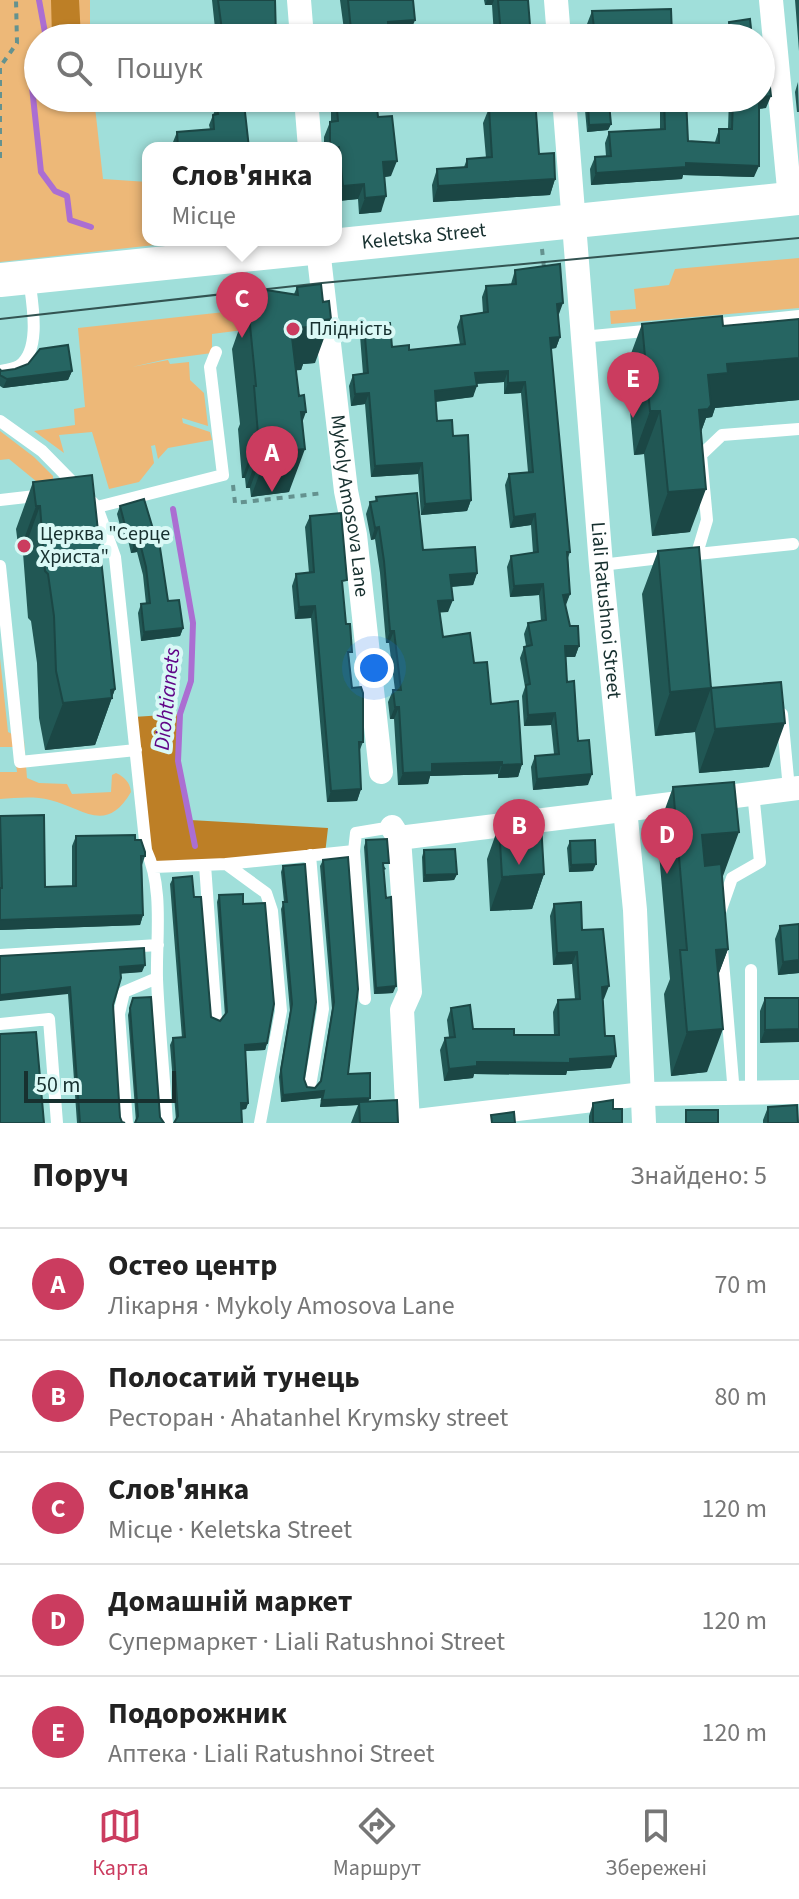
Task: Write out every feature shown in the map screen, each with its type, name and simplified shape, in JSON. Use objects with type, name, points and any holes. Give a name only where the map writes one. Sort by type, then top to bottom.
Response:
[{"type":"main road","name":"Keletska Street","points":[[342,241],[794,199]]},
{"type":"main road","name":"Keletska Street","points":[[15,279],[293,246]]},
{"type":"street","points":[[299,0],[301,24]]},
{"type":"street","points":[[556,0],[558,24]]},
{"type":"street","points":[[771,0],[774,24]]},
{"type":"street","points":[[775,35],[794,199]]},
{"type":"street","points":[[307,112],[310,142]]},
{"type":"street","name":"Liali Ratushnoi Street","points":[[565,112],[601,565],[635,910],[644,1123]]},
{"type":"street","name":"Mykoly Amosova Lane","points":[[318,246],[381,772]]},
{"type":"street","points":[[794,788],[396,833],[410,992],[402,1010],[408,1123],[643,1094],[799,1092]]},
{"type":"lane","points":[[0,371],[18,368],[30,355],[34,327],[15,279]]},
{"type":"lane","points":[[691,327],[799,316]]},
{"type":"lane","points":[[582,337],[675,328]]},
{"type":"lane","points":[[97,507],[223,475],[210,367],[216,352]]},
{"type":"lane","points":[[0,421],[42,451],[97,507],[115,557],[146,850],[154,867],[157,978],[167,1123]]},
{"type":"lane","points":[[696,570],[695,554],[707,520],[701,455],[722,435],[799,429]]},
{"type":"lane","points":[[0,500],[50,494],[69,477]]},
{"type":"lane","points":[[601,565],[793,544]]},
{"type":"lane","points":[[0,566],[20,762],[136,750]]},
{"type":"lane","points":[[767,705],[781,703],[794,788]]},
{"type":"lane","points":[[720,927],[719,913],[732,878],[760,862],[753,792]]},
{"type":"lane","points":[[365,999],[354,851],[356,833],[396,833]]},
{"type":"lane","points":[[154,867],[226,864],[354,851]]},
{"type":"lane","points":[[310,855],[323,1009],[310,1086]]},
{"type":"lane","points":[[226,864],[266,893],[272,911],[281,1011],[260,1123]]},
{"type":"lane","points":[[205,865],[216,1019]]},
{"type":"lane","points":[[721,941],[743,1094]]},
{"type":"lane","points":[[0,955],[158,945]]},
{"type":"lane","points":[[743,1094],[751,970]]},
{"type":"lane","points":[[127,1123],[119,1014],[124,992],[157,978]]},
{"type":"lane","points":[[0,1024],[49,1019],[57,1123]]},
{"type":"path","points":[[0,158],[0,67],[17,43],[16,0]]},
{"type":"path","points":[[541,243],[544,271]]},
{"type":"path","points":[[248,502],[346,491]]},
{"type":"shaded area","points":[[0,0],[90,0],[90,24],[24,24],[24,112],[96,112],[103,179],[142,182],[142,246],[146,246],[0,262]]},
{"type":"shaded area","points":[[51,0],[79,0],[80,24],[52,24]]},
{"type":"shaded area","points":[[799,258],[799,308],[611,324],[610,311],[636,309],[634,289],[669,285],[675,269]]},
{"type":"shaded area","points":[[243,310],[243,330],[212,334],[212,353],[167,359],[132,367],[168,360],[170,364],[189,362],[190,380],[204,393],[208,426],[182,418],[183,423],[210,432],[212,440],[168,448],[158,459],[155,445],[151,446],[154,463],[139,482],[109,489],[92,432],[59,435],[64,453],[34,431],[75,425],[74,409],[85,407],[78,328]]},
{"type":"shaded area","points":[[0,431],[34,457],[53,476],[53,481],[42,486],[9,459],[0,460]]},
{"type":"shaded area","points":[[0,658],[8,732],[24,740],[27,778],[39,783],[67,784],[72,794],[111,792],[112,775],[116,773],[130,786],[131,792],[112,813],[94,815],[38,798],[0,799],[0,772],[17,772],[14,747],[0,747]]},
{"type":"shaded area","points":[[180,714],[178,761],[190,820],[328,828],[325,854],[154,867],[133,717]]},
{"type":"building","points":[[218,0],[275,0],[276,24],[221,24]]},
{"type":"building","points":[[348,0],[413,0],[415,20],[350,24]]},
{"type":"building","points":[[498,0],[528,0],[530,24],[500,24]]},
{"type":"building","points":[[671,9],[672,24],[594,24],[592,11]]},
{"type":"building","points":[[750,19],[751,24],[729,24]]},
{"type":"building","points":[[245,112],[248,142],[178,142],[177,132],[214,129],[213,115]]},
{"type":"building","points":[[337,112],[377,112],[378,117],[392,116],[397,161],[383,162],[386,196],[365,198],[364,184],[343,186],[342,142],[330,142],[330,122],[338,121]]},
{"type":"building","points":[[489,112],[536,112],[539,154],[554,153],[555,179],[438,186],[437,169],[467,167],[467,159],[492,157]]},
{"type":"building","points":[[588,112],[610,112],[611,124],[589,125]]},
{"type":"building","points":[[664,112],[687,112],[688,141],[719,143],[719,129],[732,129],[733,112],[759,112],[759,166],[686,163],[686,167],[596,173],[595,157],[611,156],[609,132],[665,129]]},
{"type":"building","points":[[560,264],[563,303],[557,304],[560,337],[550,338],[570,552],[567,552],[570,594],[563,595],[570,626],[578,626],[579,646],[565,646],[567,682],[574,681],[578,741],[589,740],[592,774],[537,779],[535,756],[559,754],[555,713],[528,715],[526,685],[530,684],[524,647],[532,645],[528,623],[546,620],[543,584],[514,586],[511,556],[538,552],[535,514],[514,517],[509,474],[533,472],[525,382],[508,383],[508,371],[475,373],[477,386],[435,391],[437,421],[452,420],[453,436],[468,435],[471,500],[425,504],[422,463],[375,466],[369,393],[355,394],[353,375],[368,373],[364,325],[390,323],[392,347],[409,345],[409,350],[465,344],[461,316],[488,312],[486,286],[516,284],[515,270]]},
{"type":"building","points":[[321,284],[323,302],[329,301],[331,319],[317,321],[317,326],[291,329],[299,396],[304,395],[306,412],[301,412],[305,449],[267,453],[266,444],[262,444],[261,434],[258,434],[248,305],[252,305],[251,295],[266,293],[266,290],[298,295],[297,287]]},
{"type":"building","points":[[722,316],[723,326],[799,319],[799,358],[727,364],[728,373],[708,375],[711,405],[708,409],[699,410],[706,489],[668,492],[660,411],[650,411],[642,324]]},
{"type":"building","points":[[68,345],[72,371],[7,379],[0,375],[0,369],[15,369],[28,364],[40,349]]},
{"type":"building","points":[[92,475],[115,689],[111,690],[112,698],[63,703],[56,671],[54,616],[45,571],[40,506],[36,506],[33,482]]},
{"type":"building","points":[[417,493],[423,550],[475,547],[477,573],[450,575],[453,600],[438,601],[443,637],[470,633],[474,663],[487,662],[491,704],[518,701],[522,764],[432,764],[432,772],[403,773],[399,707],[395,707],[393,690],[401,690],[394,631],[390,631],[379,527],[375,528],[370,502],[377,501],[376,497]]},
{"type":"building","points":[[144,499],[159,541],[168,601],[179,600],[183,628],[144,632],[141,604],[150,603],[146,567],[140,543],[134,545],[131,532],[127,533],[120,506]]},
{"type":"building","points":[[341,513],[347,580],[342,581],[352,652],[348,652],[352,688],[361,687],[363,693],[363,742],[359,742],[361,789],[331,791],[315,606],[299,607],[296,574],[314,572],[310,516]]},
{"type":"building","points":[[699,547],[711,688],[670,692],[658,551]]},
{"type":"building","points":[[781,682],[785,723],[715,729],[711,688]]},
{"type":"building","points":[[734,782],[739,832],[702,835],[705,866],[721,864],[728,949],[716,950],[723,1029],[687,1032],[680,950],[687,950],[673,787]]},
{"type":"building","points":[[44,815],[45,887],[76,886],[76,836],[135,835],[135,840],[141,840],[145,852],[145,856],[141,856],[143,915],[0,920],[0,816]]},
{"type":"building","points":[[541,823],[544,874],[502,877],[499,825]]},
{"type":"building","points":[[387,839],[389,863],[383,863],[386,898],[391,897],[396,986],[376,988],[366,840]]},
{"type":"building","points":[[595,840],[596,864],[571,865],[570,841]]},
{"type":"building","points":[[455,849],[457,874],[425,875],[424,850]]},
{"type":"building","points":[[348,857],[358,989],[348,1074],[370,1073],[370,1098],[322,1100],[324,1091],[283,1095],[281,1070],[292,1004],[283,866],[305,864],[316,1002],[304,1079],[307,1087],[315,1088],[321,1081],[334,1002],[323,860]]},
{"type":"building","points":[[192,876],[194,897],[201,897],[211,1017],[220,1021],[227,1012],[219,895],[243,894],[243,904],[265,903],[274,1004],[267,1043],[245,1045],[248,1103],[241,1103],[242,1123],[174,1123],[178,1116],[173,1038],[185,1037],[173,878]]},
{"type":"building","points":[[581,902],[582,930],[603,929],[609,986],[602,987],[605,1036],[614,1036],[616,1056],[570,1059],[570,1063],[477,1062],[477,1066],[449,1069],[445,1038],[455,1037],[451,1008],[470,1005],[473,1029],[514,1029],[514,1035],[559,1035],[558,1000],[580,999],[577,952],[557,953],[554,904]]},
{"type":"building","points":[[799,924],[799,960],[783,962],[780,926]]},
{"type":"building","points":[[144,948],[145,965],[120,967],[121,978],[113,1005],[120,1117],[125,1123],[80,1123],[70,987],[0,995],[0,956]]},
{"type":"building","points":[[151,997],[160,1117],[164,1123],[135,1123],[138,1116],[130,1008],[133,998]]},
{"type":"building","points":[[765,998],[799,998],[799,1029],[765,1030]]},
{"type":"building","points":[[36,1032],[44,1123],[0,1123],[0,1034]]},
{"type":"building","points":[[397,1100],[398,1123],[360,1123],[359,1102]]},
{"type":"building","points":[[613,1100],[613,1109],[622,1109],[622,1123],[593,1123],[593,1103]]},
{"type":"building","points":[[797,1105],[798,1123],[768,1123],[768,1107]]},
{"type":"building","points":[[686,1110],[718,1110],[718,1123],[686,1123]]},
{"type":"building","points":[[514,1112],[515,1123],[492,1123],[491,1115]]},
{"type":"waterway","name":"Diohtianets","points":[[39,0],[43,24]]},
{"type":"waterway","name":"Diohtianets","points":[[35,112],[41,172],[55,191],[67,196],[70,220],[91,227]]},
{"type":"waterway","name":"Diohtianets","points":[[173,509],[193,623],[191,681],[180,714],[178,761],[195,846]]},
{"type":"tram line","points":[[0,319],[322,283],[799,238]]},
{"type":"place","name":"Плідність","points":[[293,329]]},
{"type":"place","name":"Слов'янка","points":[[242,338]]},
{"type":"place","name":"Подорожник","points":[[633,418]]},
{"type":"place","name":"Остео центр","points":[[272,492]]},
{"type":"place","name":"Церква \"Серце Христа\"","points":[[24,546]]},
{"type":"place","name":"Полосатий тунець","points":[[519,865]]},
{"type":"place","name":"Домашній маркет","points":[[667,874]]}]
